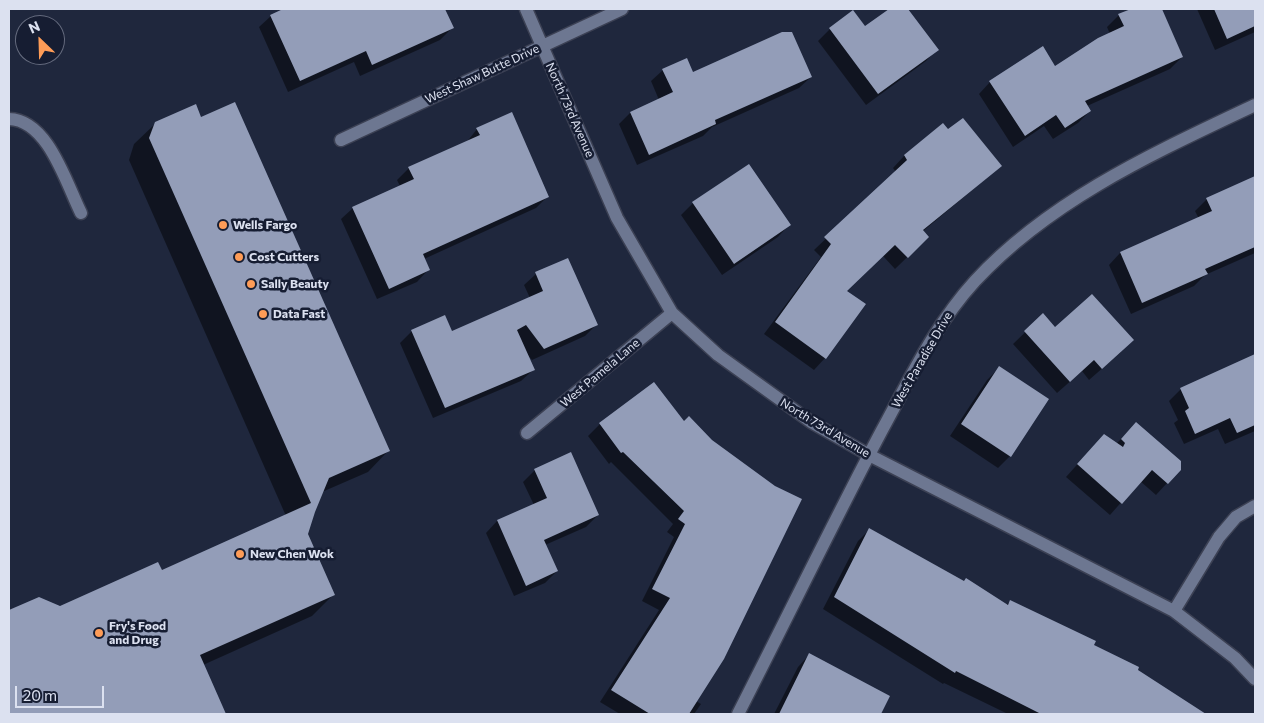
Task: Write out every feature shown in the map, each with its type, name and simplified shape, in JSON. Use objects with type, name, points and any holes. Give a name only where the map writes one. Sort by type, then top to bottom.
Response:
[{"type":"street","name":"North 73rd Avenue","points":[[526,9],[617,218],[672,313],[718,354],[763,390],[811,422],[869,455],[1174,611],[1235,658],[1255,679]]},
{"type":"street","name":"West Shaw Butte Drive","points":[[341,140],[622,9]]},
{"type":"street","name":"West Paradise Drive","points":[[738,714],[869,455],[944,318],[976,280],[1018,241],[1061,208],[1108,179],[1156,153],[1255,105]]},
{"type":"street","points":[[9,119],[28,124],[45,140],[81,213]]},
{"type":"street","name":"West Pamela Lane","points":[[528,433],[672,313]]},
{"type":"street","points":[[1174,611],[1218,537],[1236,517],[1255,506]]},
{"type":"building","points":[[283,9],[445,9],[454,28],[372,65],[366,51],[300,81],[270,15]]},
{"type":"building","points":[[889,9],[908,9],[939,50],[878,94],[829,28],[853,10],[865,26]]},
{"type":"building","points":[[1131,9],[1162,9],[1183,57],[1085,101],[1091,111],[1065,128],[1056,115],[1025,136],[989,81],[1043,46],[1055,66],[1098,38],[1124,26],[1118,14]]},
{"type":"building","points":[[1214,9],[1255,9],[1255,26],[1227,39]]},
{"type":"building","points":[[782,32],[792,32],[812,77],[715,120],[716,124],[649,155],[630,112],[673,92],[662,69],[687,58],[693,72]]},
{"type":"building","points":[[235,102],[390,451],[329,478],[315,512],[308,534],[335,595],[200,655],[226,714],[9,714],[9,610],[39,597],[60,606],[158,562],[162,570],[311,503],[149,138],[155,122],[196,104],[201,117]]},
{"type":"building","points":[[512,112],[549,197],[423,254],[430,270],[389,289],[352,207],[414,179],[408,167],[480,135],[476,128]]},
{"type":"building","points":[[963,118],[1002,166],[923,230],[929,237],[908,258],[895,245],[847,291],[866,304],[826,359],[775,322],[831,244],[824,237],[907,160],[904,155],[943,123],[948,129]]},
{"type":"building","points":[[749,164],[791,225],[734,264],[692,202]]},
{"type":"building","points":[[1255,176],[1255,247],[1205,269],[1208,274],[1142,303],[1120,252],[1212,211],[1206,198]]},
{"type":"building","points":[[568,258],[598,325],[544,349],[526,325],[517,330],[535,370],[445,408],[411,330],[445,315],[452,331],[543,291],[535,272]]},
{"type":"building","points":[[1092,294],[1134,340],[1102,369],[1094,360],[1070,382],[1024,331],[1043,313],[1055,327]]},
{"type":"building","points":[[1255,354],[1255,425],[1237,433],[1230,418],[1195,434],[1185,411],[1189,408],[1180,388]]},
{"type":"building","points":[[999,366],[1049,399],[1011,457],[961,424]]},
{"type":"building","points":[[654,382],[684,421],[689,416],[712,440],[775,486],[802,499],[724,659],[689,714],[650,714],[611,690],[670,598],[652,589],[685,524],[678,519],[684,511],[623,452],[621,453],[599,423]]},
{"type":"building","points":[[1136,422],[1181,461],[1181,470],[1168,484],[1152,470],[1122,504],[1077,464],[1104,434],[1123,447],[1125,443],[1121,439]]},
{"type":"building","points":[[571,452],[599,515],[544,540],[558,571],[526,586],[497,520],[547,498],[534,469]]},
{"type":"building","points":[[869,528],[964,581],[966,578],[1008,605],[1010,600],[1096,641],[1094,645],[1139,667],[1138,670],[1206,714],[1041,714],[956,671],[955,673],[834,597]]},
{"type":"building","points":[[809,653],[890,696],[881,714],[779,714]]},
{"type":"place","name":"Wells Fargo","points":[[223,225]]},
{"type":"place","name":"Cost Cutters","points":[[239,257]]},
{"type":"place","name":"Sally Beauty","points":[[251,284]]},
{"type":"place","name":"Data Fast","points":[[263,314]]},
{"type":"place","name":"New Chen Wok","points":[[240,554]]},
{"type":"place","name":"Fry's Food and Drug","points":[[99,633]]}]
